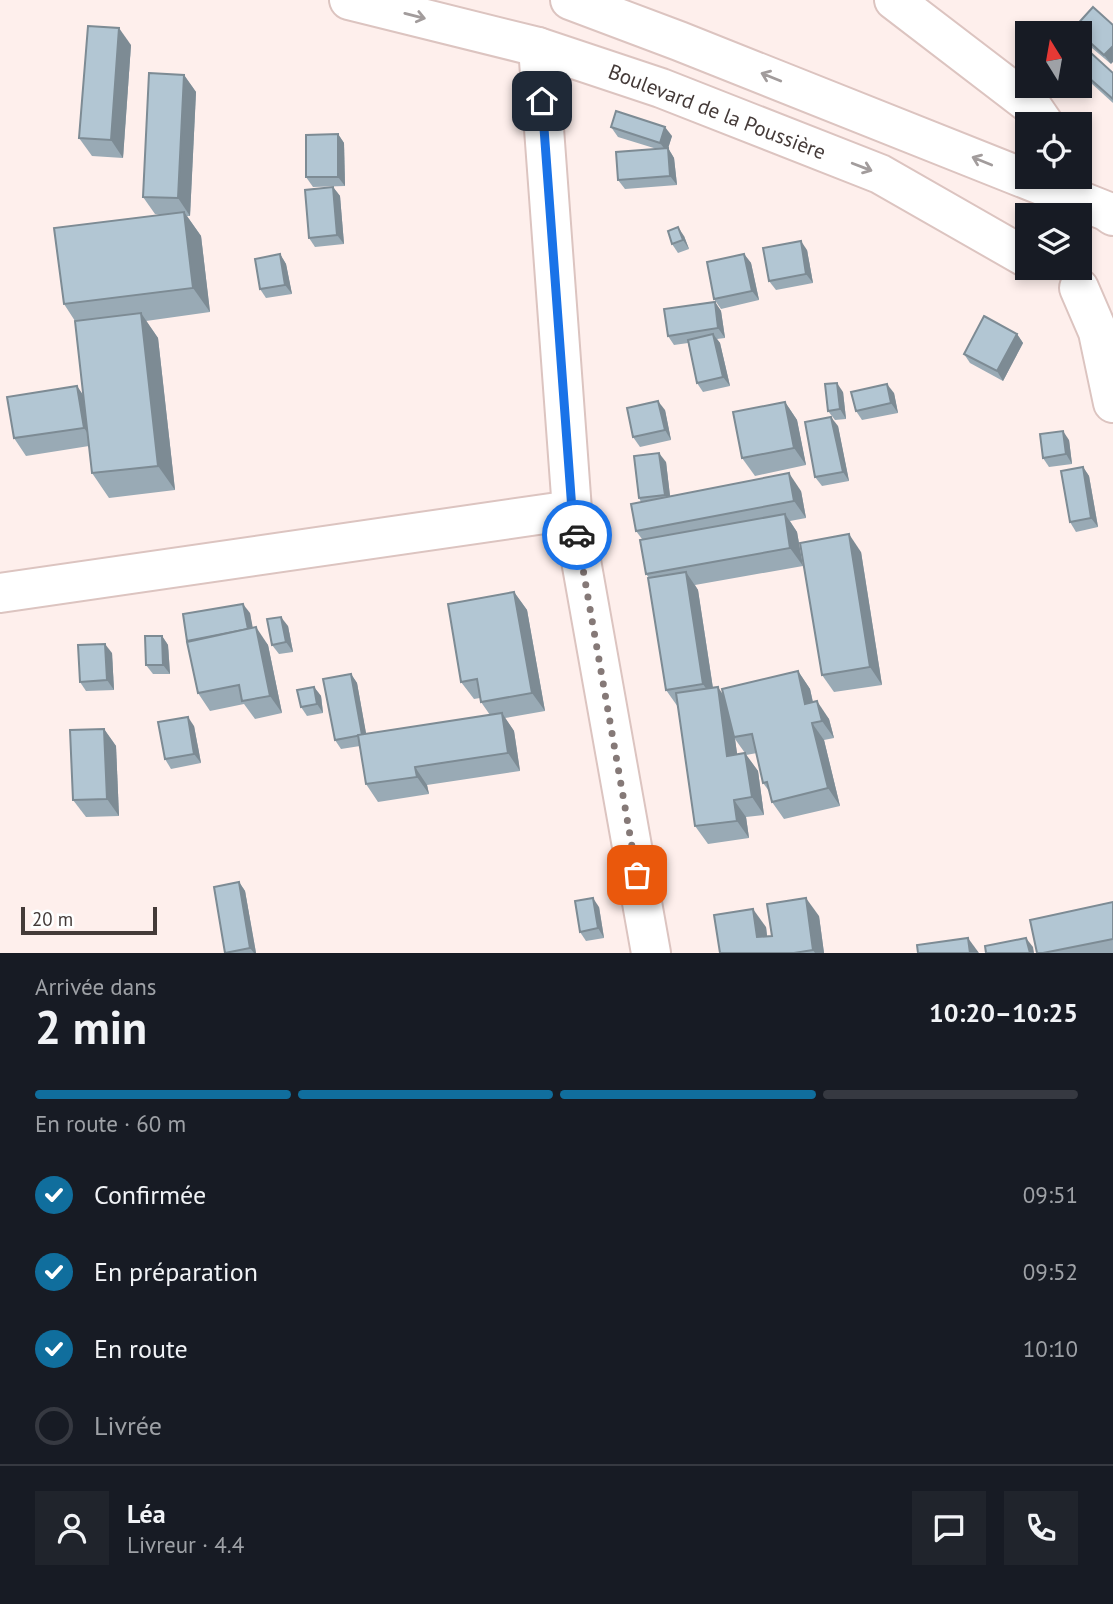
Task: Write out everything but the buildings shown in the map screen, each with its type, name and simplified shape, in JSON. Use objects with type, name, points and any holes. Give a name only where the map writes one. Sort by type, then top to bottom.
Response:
[{"type":"street","name":"Boulevard de la Poussière","points":[[349,0],[538,47],[661,88],[880,174],[1015,251]]},
{"type":"street","points":[[570,0],[1109,213]]},
{"type":"street","points":[[894,0],[1031,105],[1036,112]]},
{"type":"street","points":[[538,47],[572,510],[651,953]]},
{"type":"street","points":[[1091,189],[1109,213]]},
{"type":"street","points":[[1070,280],[1096,292],[1098,332],[1113,403]]},
{"type":"street","points":[[0,593],[572,510]]},
{"type":"way so far","points":[[577,535],[637,875]]},
{"type":"route","points":[[542,101],[572,510],[577,535]]}]
